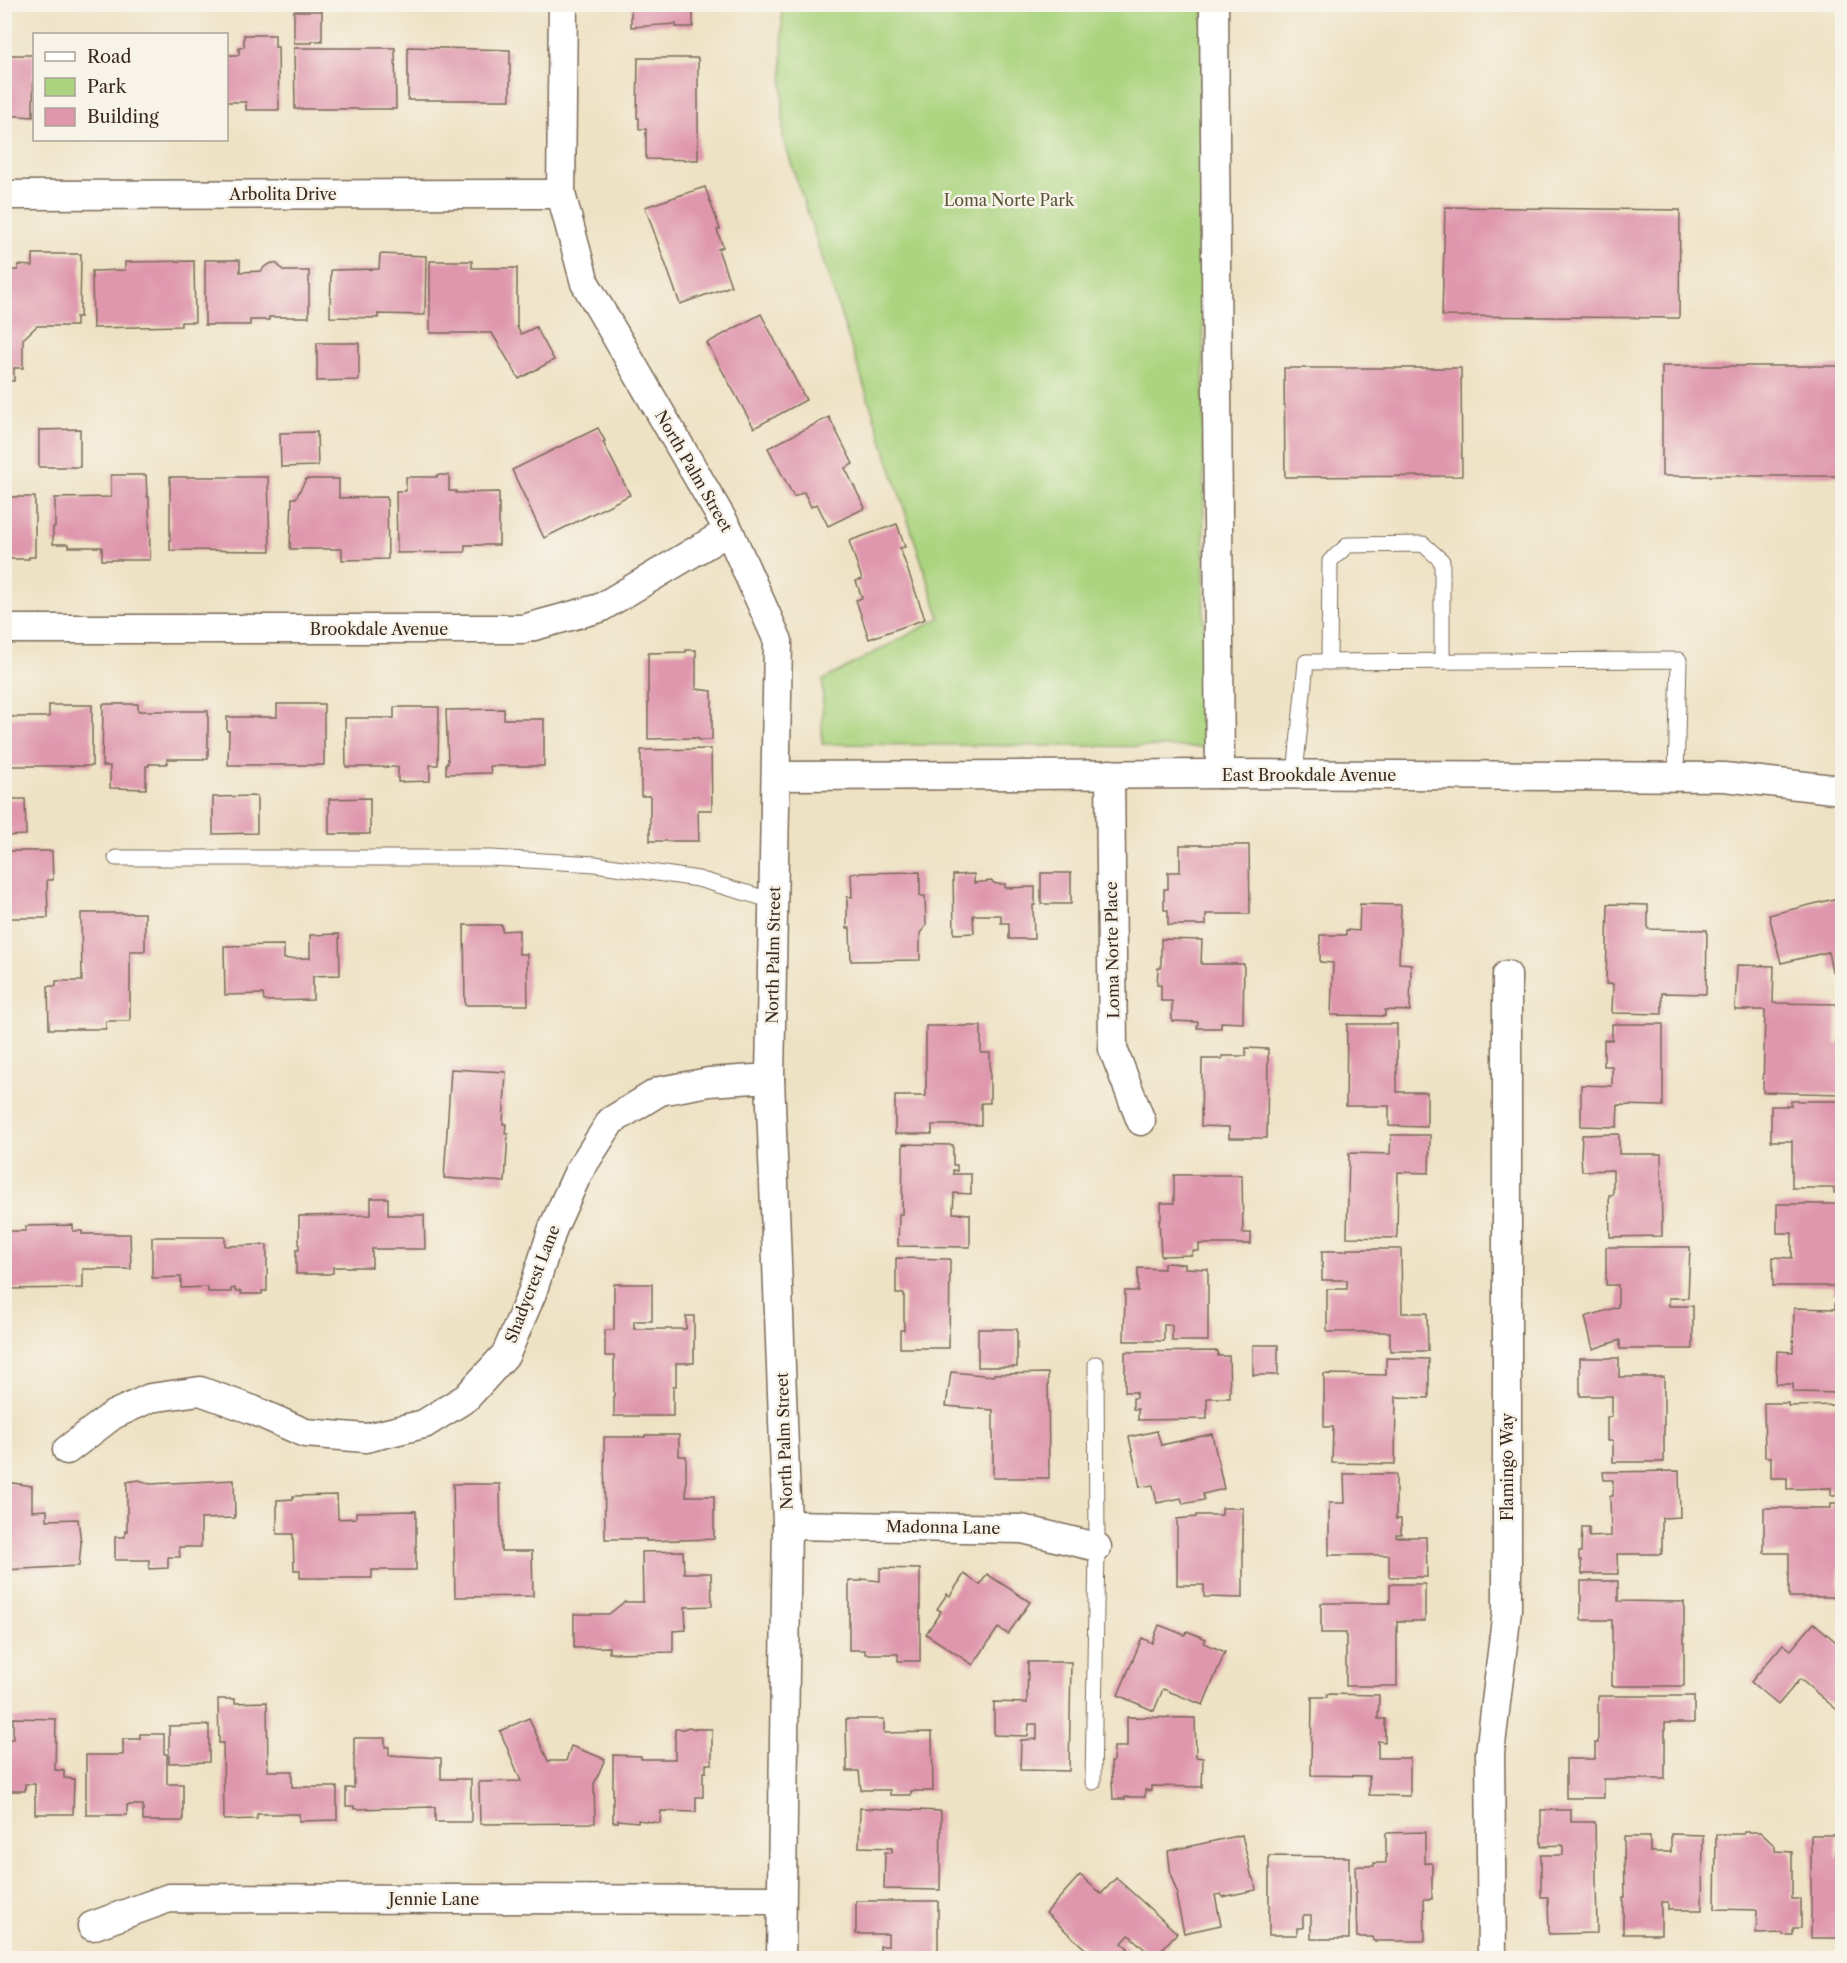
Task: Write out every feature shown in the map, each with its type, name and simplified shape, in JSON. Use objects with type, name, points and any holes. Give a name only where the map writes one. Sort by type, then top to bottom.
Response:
[{"type":"street","name":"North Palm Street","points":[[563,4],[561,194],[585,283],[729,531],[778,641],[770,1078],[787,1525],[780,1900],[781,1959]]},
{"type":"street","points":[[1214,4],[1220,774]]},
{"type":"street","name":"Arbolita Drive","points":[[4,195],[561,194]]},
{"type":"street","name":"Brookdale Avenue","points":[[4,629],[524,629],[600,608],[729,531]]},
{"type":"street","name":"Loma Norte Place","points":[[1110,774],[1113,1049],[1141,1121]]},
{"type":"street","name":"East Brookdale Avenue","points":[[776,776],[1220,774],[1724,777],[1842,790]]},
{"type":"street","name":"Flamingo Way","points":[[1492,1959],[1490,1753],[1507,1610],[1507,975]]},
{"type":"street","name":"Shadycrest Lane","points":[[67,1450],[113,1415],[150,1398],[200,1391],[253,1410],[305,1433],[366,1438],[424,1424],[466,1398],[506,1354],[532,1293],[553,1228],[578,1173],[611,1121],[660,1091],[709,1082],[770,1078]]},
{"type":"street","name":"Madonna Lane","points":[[787,1525],[1022,1529],[1097,1547]]},
{"type":"street","name":"Jennie Lane","points":[[92,1926],[169,1898],[780,1900]]},
{"type":"lane","points":[[1329,662],[1330,561],[1348,545],[1423,544],[1442,561],[1442,661]]},
{"type":"lane","points":[[1295,775],[1306,662],[1679,660],[1676,777]]},
{"type":"lane","points":[[116,858],[491,858],[583,863],[698,879],[774,901]]},
{"type":"lane","points":[[1093,1782],[1097,1547],[1096,1364]]},
{"type":"green space","name":"Loma Norte Park","points":[[782,5],[1203,5],[1204,747],[822,744],[823,680],[940,618],[783,138]]},
{"type":"building","points":[[631,4],[693,4],[693,27],[676,27],[676,24],[631,27]]},
{"type":"building","points":[[294,11],[322,11],[322,41],[294,43]]},
{"type":"building","points":[[244,35],[275,35],[275,47],[278,47],[279,110],[246,110],[246,102],[228,102],[228,55],[239,55],[239,48],[244,47]]},
{"type":"building","points":[[408,47],[510,50],[510,100],[408,100]]},
{"type":"building","points":[[294,48],[395,48],[396,109],[295,109]]},
{"type":"building","points":[[4,55],[33,55],[33,117],[5,115]]},
{"type":"building","points":[[638,58],[698,58],[698,160],[646,159],[646,129],[639,129],[639,118],[637,118]]},
{"type":"building","points":[[705,187],[720,229],[717,230],[723,247],[718,249],[731,286],[680,304],[645,207]]},
{"type":"building","points":[[1445,207],[1680,210],[1679,318],[1442,316]]},
{"type":"building","points":[[33,254],[81,254],[80,317],[76,317],[76,326],[37,326],[23,339],[23,368],[14,368],[14,381],[4,381],[4,270],[18,270],[18,265],[33,266]]},
{"type":"building","points":[[380,254],[426,256],[425,315],[378,314],[378,318],[330,317],[331,270],[379,269]]},
{"type":"building","points":[[205,260],[240,260],[240,272],[262,271],[264,267],[272,263],[277,264],[284,271],[309,271],[309,317],[269,317],[269,320],[250,320],[250,325],[205,325]]},
{"type":"building","points":[[194,261],[195,322],[181,322],[181,326],[93,328],[92,271],[125,270],[125,262]]},
{"type":"building","points":[[430,261],[472,261],[472,268],[517,268],[517,327],[521,334],[536,327],[554,360],[519,379],[492,333],[430,333]]},
{"type":"building","points":[[761,314],[806,400],[754,428],[707,343]]},
{"type":"building","points":[[317,343],[359,343],[359,380],[317,381]]},
{"type":"building","points":[[1662,366],[1842,366],[1842,476],[1662,476]]},
{"type":"building","points":[[1284,368],[1461,368],[1462,476],[1285,477]]},
{"type":"building","points":[[829,417],[853,464],[845,468],[865,508],[828,526],[817,504],[811,507],[804,492],[794,497],[768,448]]},
{"type":"building","points":[[598,428],[630,495],[544,538],[512,470]]},
{"type":"building","points":[[80,429],[80,467],[39,467],[39,430]]},
{"type":"building","points":[[317,432],[318,466],[281,467],[280,433]]},
{"type":"building","points":[[111,475],[146,475],[147,497],[149,497],[150,560],[102,560],[102,547],[69,547],[69,544],[53,544],[55,498],[111,497]]},
{"type":"building","points":[[437,475],[449,475],[449,491],[456,491],[456,493],[499,492],[499,545],[465,545],[465,552],[397,553],[396,491],[406,491],[406,477],[437,477]]},
{"type":"building","points":[[170,477],[268,477],[270,551],[170,550]]},
{"type":"building","points":[[306,479],[339,479],[339,498],[387,497],[388,559],[342,560],[342,549],[290,549],[292,498],[296,498]]},
{"type":"building","points":[[4,497],[35,497],[35,557],[4,559]]},
{"type":"building","points":[[897,524],[905,547],[900,548],[925,619],[869,639],[856,600],[862,598],[856,581],[862,579],[849,541]]},
{"type":"building","points":[[686,650],[696,650],[696,689],[712,691],[712,740],[648,739],[648,653],[686,652]]},
{"type":"building","points":[[103,704],[138,704],[138,711],[208,711],[208,759],[167,759],[167,764],[149,764],[146,766],[146,789],[110,788],[110,766],[102,766]]},
{"type":"building","points":[[277,704],[324,704],[324,765],[228,765],[227,717],[277,717]]},
{"type":"building","points":[[49,705],[92,705],[92,766],[4,766],[4,717],[49,717]]},
{"type":"building","points":[[394,707],[439,707],[438,765],[430,765],[430,781],[398,782],[398,767],[346,767],[345,718],[394,718]]},
{"type":"building","points":[[504,709],[504,719],[544,719],[544,766],[490,766],[491,773],[446,774],[446,763],[448,763],[446,710]]},
{"type":"building","points":[[711,749],[712,810],[698,810],[699,841],[650,841],[650,796],[641,796],[641,750]]},
{"type":"building","points":[[257,796],[257,833],[213,834],[213,797]]},
{"type":"building","points":[[370,798],[370,834],[329,834],[329,799]]},
{"type":"building","points":[[4,799],[25,799],[26,835],[4,836]]},
{"type":"building","points":[[1180,845],[1249,845],[1250,914],[1206,914],[1206,925],[1168,925],[1168,910],[1164,910],[1164,889],[1168,889],[1168,872],[1180,872]]},
{"type":"building","points":[[4,851],[52,851],[53,880],[47,880],[48,918],[4,918]]},
{"type":"building","points":[[920,872],[920,896],[925,896],[926,926],[920,933],[920,960],[851,961],[850,928],[847,928],[847,897],[852,897],[851,873]]},
{"type":"building","points":[[1041,873],[1071,873],[1071,904],[1041,904]]},
{"type":"building","points":[[974,874],[974,883],[991,881],[996,884],[1005,884],[1005,888],[1035,887],[1034,939],[1009,939],[1009,923],[1001,923],[1001,915],[973,915],[974,933],[954,934],[953,875]]},
{"type":"building","points":[[1842,897],[1842,969],[1832,971],[1828,952],[1781,963],[1769,915]]},
{"type":"building","points":[[1360,904],[1401,905],[1399,963],[1411,964],[1410,1011],[1385,1010],[1385,1016],[1331,1015],[1333,963],[1320,962],[1320,935],[1346,935],[1346,930],[1359,931]]},
{"type":"building","points":[[1608,904],[1648,905],[1648,929],[1707,930],[1706,994],[1662,993],[1662,1014],[1612,1013],[1613,984],[1606,984]]},
{"type":"building","points":[[81,913],[145,913],[145,951],[130,951],[130,1021],[106,1021],[106,1029],[49,1029],[48,986],[56,986],[56,981],[82,981]]},
{"type":"building","points":[[464,925],[502,925],[502,931],[519,930],[519,954],[527,954],[528,1005],[465,1005]]},
{"type":"building","points":[[339,934],[340,975],[313,976],[313,1000],[264,1001],[263,994],[225,995],[224,946],[284,945],[284,959],[310,958],[310,935]]},
{"type":"building","points":[[1161,939],[1202,940],[1201,964],[1244,964],[1243,1023],[1221,1022],[1221,1028],[1197,1028],[1198,1022],[1172,1021],[1172,1001],[1161,1001],[1161,985],[1157,985],[1158,968],[1161,968]]},
{"type":"building","points":[[1737,965],[1774,966],[1773,1003],[1837,1004],[1836,1044],[1842,1044],[1840,1094],[1763,1092],[1765,1010],[1735,1010]]},
{"type":"building","points":[[1347,1024],[1397,1024],[1397,1092],[1427,1092],[1427,1127],[1389,1126],[1389,1106],[1346,1106]]},
{"type":"building","points":[[1612,1024],[1663,1024],[1663,1106],[1618,1105],[1617,1127],[1581,1126],[1581,1085],[1612,1086],[1612,1066],[1604,1066],[1604,1040],[1612,1040]]},
{"type":"building","points":[[926,1026],[981,1026],[981,1053],[990,1053],[990,1103],[981,1103],[981,1125],[932,1125],[932,1134],[895,1134],[895,1096],[926,1096]]},
{"type":"building","points":[[1246,1048],[1268,1049],[1267,1138],[1229,1138],[1229,1127],[1201,1126],[1202,1059],[1246,1056]]},
{"type":"building","points":[[451,1069],[506,1072],[503,1124],[506,1124],[505,1134],[508,1134],[505,1182],[444,1178]]},
{"type":"building","points":[[1791,1101],[1842,1101],[1842,1193],[1834,1193],[1834,1188],[1792,1188],[1792,1141],[1771,1141],[1771,1106],[1791,1106]]},
{"type":"building","points":[[1619,1134],[1619,1154],[1661,1154],[1662,1236],[1610,1237],[1609,1195],[1613,1195],[1613,1170],[1582,1171],[1582,1135]]},
{"type":"building","points":[[1391,1135],[1430,1135],[1429,1173],[1398,1172],[1397,1238],[1347,1237],[1349,1153],[1390,1154]]},
{"type":"building","points":[[903,1144],[953,1145],[953,1165],[957,1165],[957,1171],[953,1170],[953,1174],[971,1174],[971,1194],[954,1193],[953,1213],[970,1214],[970,1247],[898,1246],[899,1214],[902,1214]]},
{"type":"building","points":[[1174,1175],[1242,1175],[1243,1233],[1251,1233],[1251,1244],[1199,1244],[1199,1251],[1192,1251],[1192,1255],[1161,1256],[1159,1220],[1161,1220],[1161,1203],[1174,1203]]},
{"type":"building","points":[[371,1198],[388,1198],[388,1215],[424,1215],[425,1249],[372,1249],[372,1267],[333,1267],[333,1273],[329,1274],[296,1274],[299,1216],[371,1215]]},
{"type":"building","points":[[1777,1204],[1842,1204],[1842,1294],[1834,1294],[1834,1286],[1773,1286],[1773,1257],[1792,1258],[1792,1233],[1777,1233]]},
{"type":"building","points":[[73,1225],[73,1231],[82,1231],[82,1234],[130,1234],[131,1269],[83,1269],[83,1288],[4,1289],[4,1231],[26,1231],[26,1226]]},
{"type":"building","points":[[152,1237],[225,1237],[225,1246],[267,1245],[267,1291],[262,1291],[262,1294],[241,1294],[241,1291],[235,1291],[235,1288],[231,1289],[231,1292],[208,1292],[208,1287],[181,1288],[181,1277],[152,1278]]},
{"type":"building","points":[[1606,1247],[1690,1247],[1688,1298],[1669,1298],[1669,1306],[1693,1306],[1693,1349],[1620,1349],[1620,1340],[1593,1349],[1585,1317],[1618,1307],[1618,1285],[1606,1285]]},
{"type":"building","points":[[1347,1249],[1401,1249],[1402,1313],[1427,1313],[1428,1351],[1390,1351],[1390,1332],[1327,1332],[1327,1289],[1347,1289],[1347,1280],[1322,1280],[1322,1251],[1347,1251]]},
{"type":"building","points":[[896,1258],[950,1259],[949,1348],[900,1348],[900,1330],[904,1330],[904,1294],[896,1294]]},
{"type":"building","points":[[1164,1263],[1185,1264],[1185,1268],[1208,1269],[1208,1341],[1172,1341],[1172,1325],[1164,1325],[1164,1341],[1124,1341],[1125,1291],[1138,1291],[1138,1268],[1164,1269]]},
{"type":"building","points":[[614,1284],[652,1284],[652,1321],[634,1321],[634,1329],[686,1329],[686,1316],[694,1316],[694,1363],[676,1363],[673,1416],[614,1416],[614,1356],[605,1356],[605,1330],[614,1330]]},
{"type":"building","points":[[1835,1302],[1842,1302],[1842,1393],[1793,1392],[1793,1384],[1776,1384],[1777,1351],[1793,1352],[1794,1308],[1835,1309]]},
{"type":"building","points":[[978,1329],[1017,1329],[1017,1367],[978,1367]]},
{"type":"building","points":[[1253,1345],[1278,1345],[1278,1375],[1253,1375]]},
{"type":"building","points":[[1218,1351],[1218,1356],[1229,1356],[1230,1398],[1207,1398],[1207,1419],[1138,1420],[1138,1409],[1133,1409],[1133,1398],[1136,1398],[1136,1392],[1125,1392],[1125,1352]]},
{"type":"building","points":[[1386,1358],[1429,1359],[1429,1398],[1396,1397],[1395,1464],[1332,1463],[1333,1427],[1324,1427],[1324,1374],[1386,1375]]},
{"type":"building","points":[[1580,1358],[1619,1358],[1619,1377],[1664,1377],[1664,1462],[1613,1462],[1613,1441],[1607,1441],[1607,1417],[1612,1417],[1612,1396],[1580,1396]]},
{"type":"building","points":[[951,1372],[994,1376],[994,1374],[1048,1373],[1049,1478],[993,1478],[993,1410],[946,1406]]},
{"type":"building","points":[[1764,1403],[1788,1403],[1788,1406],[1842,1405],[1842,1415],[1836,1415],[1836,1431],[1839,1431],[1837,1458],[1842,1458],[1842,1495],[1831,1495],[1831,1488],[1787,1489],[1787,1478],[1771,1478],[1771,1457],[1765,1457]]},
{"type":"building","points":[[1157,1431],[1161,1445],[1212,1434],[1224,1489],[1203,1494],[1204,1500],[1183,1504],[1181,1498],[1157,1503],[1153,1485],[1140,1487],[1129,1437]]},
{"type":"building","points":[[645,1435],[679,1435],[679,1456],[686,1456],[686,1496],[714,1496],[714,1539],[646,1541],[646,1539],[605,1539],[604,1437],[645,1437]]},
{"type":"building","points":[[1679,1471],[1680,1517],[1662,1518],[1662,1554],[1617,1554],[1618,1574],[1582,1574],[1579,1552],[1581,1552],[1582,1527],[1589,1527],[1589,1537],[1611,1536],[1610,1496],[1613,1496],[1613,1480],[1604,1480],[1603,1472]]},
{"type":"building","points":[[1344,1474],[1396,1474],[1396,1519],[1401,1519],[1401,1534],[1396,1534],[1396,1537],[1426,1537],[1427,1577],[1389,1577],[1389,1555],[1329,1555],[1329,1503],[1345,1503]]},
{"type":"building","points":[[139,1480],[150,1484],[234,1480],[235,1518],[201,1519],[201,1547],[179,1547],[180,1557],[168,1557],[168,1568],[149,1569],[149,1560],[115,1560],[115,1537],[125,1537],[125,1531],[127,1531],[127,1482]]},
{"type":"building","points":[[4,1484],[32,1486],[32,1511],[47,1510],[47,1520],[78,1519],[81,1543],[79,1566],[4,1570]]},
{"type":"building","points":[[453,1484],[500,1484],[501,1551],[532,1551],[533,1596],[455,1597]]},
{"type":"building","points":[[337,1495],[338,1519],[356,1518],[356,1512],[416,1511],[416,1570],[372,1570],[372,1578],[300,1578],[300,1570],[294,1570],[293,1534],[277,1534],[277,1500],[293,1499],[293,1496]]},
{"type":"building","points":[[1831,1503],[1842,1503],[1842,1541],[1839,1541],[1839,1551],[1842,1551],[1842,1569],[1839,1569],[1839,1597],[1789,1597],[1789,1553],[1764,1553],[1764,1508],[1831,1508]]},
{"type":"building","points":[[1222,1508],[1243,1508],[1243,1598],[1204,1597],[1204,1585],[1177,1585],[1177,1519],[1196,1517],[1196,1515],[1222,1515]]},
{"type":"building","points":[[683,1551],[684,1573],[711,1573],[712,1606],[685,1607],[686,1630],[673,1631],[673,1652],[609,1653],[609,1647],[574,1648],[574,1614],[609,1614],[624,1602],[643,1602],[642,1552]]},
{"type":"building","points":[[880,1568],[920,1569],[920,1661],[898,1661],[898,1654],[865,1654],[865,1650],[849,1650],[849,1581],[862,1581],[862,1579],[880,1581]]},
{"type":"building","points":[[964,1574],[980,1585],[987,1574],[1030,1602],[1008,1634],[998,1628],[973,1665],[926,1634],[941,1611],[937,1609],[947,1594],[950,1596]]},
{"type":"building","points":[[1581,1581],[1618,1581],[1618,1601],[1684,1602],[1684,1686],[1612,1686],[1612,1620],[1581,1620]]},
{"type":"building","points":[[1390,1584],[1425,1584],[1425,1621],[1397,1621],[1397,1686],[1346,1686],[1346,1633],[1321,1633],[1321,1603],[1390,1603]]},
{"type":"building","points":[[1814,1623],[1842,1647],[1842,1714],[1800,1679],[1778,1705],[1751,1682],[1783,1644],[1791,1650]]},
{"type":"building","points":[[1159,1625],[1185,1635],[1187,1631],[1206,1639],[1204,1643],[1225,1652],[1203,1705],[1163,1689],[1154,1711],[1118,1695],[1142,1638],[1152,1643]]},
{"type":"building","points":[[1028,1662],[1071,1662],[1069,1771],[1020,1770],[1021,1740],[1037,1739],[1037,1724],[1029,1724],[1028,1736],[994,1735],[994,1702],[1027,1703]]},
{"type":"building","points":[[1327,1694],[1379,1695],[1378,1719],[1385,1719],[1385,1742],[1378,1741],[1378,1758],[1410,1758],[1410,1796],[1369,1795],[1369,1776],[1311,1775],[1312,1697],[1327,1697]]},
{"type":"building","points":[[1598,1696],[1694,1696],[1694,1723],[1665,1723],[1665,1779],[1604,1779],[1604,1798],[1566,1798],[1566,1759],[1595,1759],[1595,1743],[1598,1743]]},
{"type":"building","points":[[218,1699],[235,1699],[235,1703],[267,1702],[268,1771],[292,1771],[292,1787],[337,1787],[337,1820],[299,1821],[299,1814],[257,1814],[257,1819],[224,1820],[223,1743],[219,1743]]},
{"type":"building","points":[[1127,1717],[1195,1718],[1196,1757],[1203,1758],[1202,1787],[1151,1786],[1151,1791],[1145,1790],[1145,1797],[1113,1799],[1111,1762],[1113,1762],[1114,1747],[1127,1747]]},
{"type":"building","points":[[13,1718],[56,1719],[55,1770],[64,1771],[64,1778],[74,1779],[73,1814],[35,1814],[35,1784],[25,1784],[25,1791],[9,1791],[9,1788],[4,1788],[4,1739],[13,1739]]},
{"type":"building","points":[[529,1718],[548,1761],[566,1761],[571,1746],[605,1759],[594,1784],[595,1823],[480,1824],[479,1782],[521,1781],[500,1731]]},
{"type":"building","points":[[846,1719],[884,1719],[884,1733],[932,1732],[933,1791],[911,1791],[911,1795],[890,1795],[890,1790],[861,1790],[859,1771],[847,1771]]},
{"type":"building","points":[[209,1725],[209,1762],[169,1763],[169,1726]]},
{"type":"building","points":[[689,1727],[712,1729],[712,1764],[706,1764],[706,1772],[703,1772],[703,1797],[696,1797],[696,1812],[661,1811],[660,1823],[638,1820],[638,1822],[618,1820],[618,1822],[613,1822],[613,1755],[641,1756],[641,1759],[675,1759],[675,1729]]},
{"type":"building","points":[[140,1734],[164,1734],[167,1784],[183,1784],[183,1821],[143,1821],[143,1805],[127,1805],[127,1815],[86,1815],[86,1755],[123,1755],[123,1739],[140,1739]]},
{"type":"building","points":[[354,1738],[385,1738],[385,1747],[389,1747],[389,1755],[441,1758],[441,1779],[471,1779],[471,1822],[435,1822],[435,1807],[354,1809],[354,1806],[346,1806],[346,1788],[354,1788]]},
{"type":"building","points":[[860,1808],[941,1811],[940,1890],[884,1889],[885,1852],[892,1853],[892,1848],[859,1847]]},
{"type":"building","points":[[1541,1810],[1571,1810],[1571,1822],[1595,1822],[1597,1933],[1549,1934],[1548,1897],[1541,1897],[1541,1855],[1563,1855],[1563,1845],[1541,1846]]},
{"type":"building","points":[[1425,1832],[1425,1863],[1432,1863],[1432,1899],[1424,1899],[1425,1941],[1374,1941],[1373,1937],[1357,1937],[1355,1866],[1374,1866],[1374,1863],[1386,1863],[1386,1833]]},
{"type":"building","points":[[1744,1832],[1760,1832],[1775,1846],[1775,1851],[1792,1852],[1792,1899],[1801,1899],[1801,1928],[1793,1928],[1793,1935],[1756,1934],[1757,1910],[1715,1909],[1716,1834],[1744,1834]]},
{"type":"building","points":[[1671,1834],[1703,1835],[1702,1910],[1668,1910],[1668,1902],[1661,1902],[1661,1934],[1623,1934],[1624,1837],[1650,1837],[1650,1852],[1671,1852]]},
{"type":"building","points":[[1242,1835],[1256,1890],[1222,1897],[1221,1894],[1215,1895],[1221,1925],[1184,1933],[1176,1896],[1178,1895],[1171,1876],[1168,1851]]},
{"type":"building","points":[[1811,1835],[1836,1835],[1836,1857],[1842,1857],[1842,1938],[1811,1938]]},
{"type":"building","points":[[1269,1856],[1349,1857],[1349,1939],[1311,1939],[1311,1915],[1303,1915],[1303,1928],[1297,1928],[1297,1935],[1269,1935]]},
{"type":"building","points":[[1080,1875],[1101,1894],[1116,1878],[1177,1933],[1154,1958],[1129,1935],[1122,1943],[1128,1948],[1118,1958],[1095,1958],[1046,1913]]},
{"type":"building","points":[[856,1901],[938,1901],[938,1958],[880,1958],[880,1946],[888,1946],[888,1934],[856,1934]]}]
